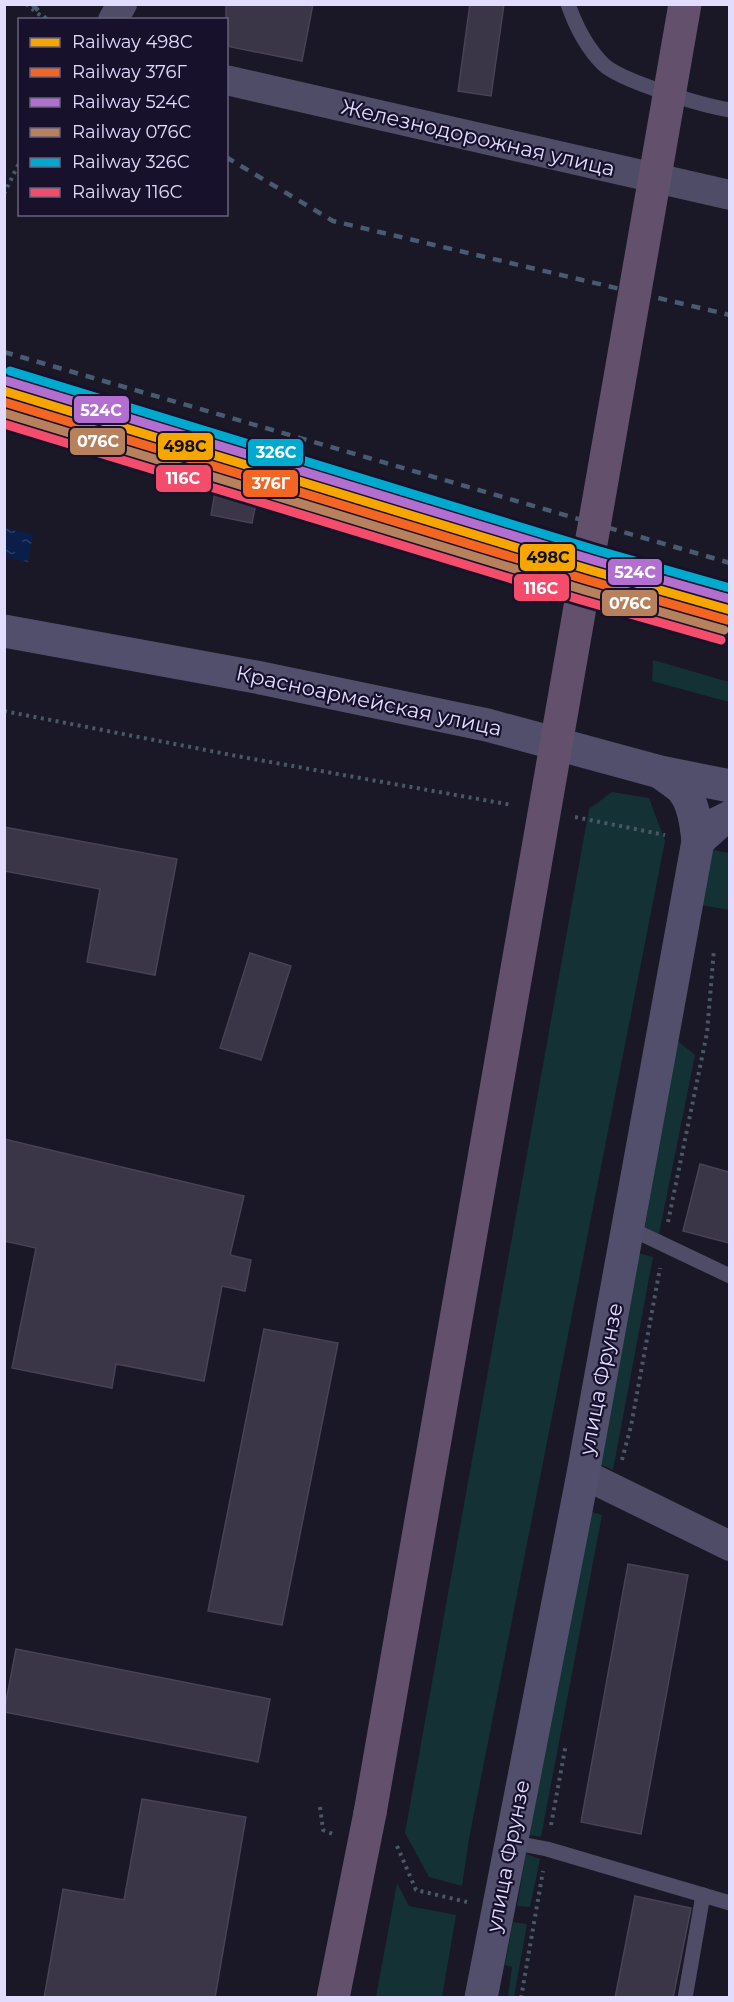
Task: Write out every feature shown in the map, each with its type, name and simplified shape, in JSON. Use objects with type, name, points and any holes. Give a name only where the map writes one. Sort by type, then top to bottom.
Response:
[{"type":"highway","points":[[333,1998],[370,1813],[685,4]]},
{"type":"main road","name":"Красноармейская улица","points":[[4,631],[256,677],[487,725],[660,772],[729,786]]},
{"type":"main road","name":"улица Фрунзе","points":[[481,1998],[583,1474],[699,841],[692,807],[682,789],[660,772]]},
{"type":"main road","points":[[699,841],[718,823],[729,817]]},
{"type":"street","points":[[114,18],[122,4]]},
{"type":"street","name":"Железнодорожная улица","points":[[228,81],[729,195]]},
{"type":"street","points":[[583,1474],[729,1546]]},
{"type":"lane","points":[[568,4],[577,30],[604,66],[640,84],[729,110]]},
{"type":"lane","points":[[629,1228],[729,1276]]},
{"type":"lane","points":[[511,1842],[547,1849],[729,1903]]},
{"type":"lane","points":[[685,1998],[704,1895]]},
{"type":"path","points":[[26,4],[44,18]]},
{"type":"path","points":[[4,194],[18,164]]},
{"type":"path","points":[[4,711],[519,806]]},
{"type":"path","points":[[564,815],[699,841]]},
{"type":"path","points":[[706,1033],[715,942]]},
{"type":"path","points":[[320,1807],[323,1830],[336,1835]]},
{"type":"path","points":[[396,1843],[416,1890]]},
{"type":"green space","points":[[653,660],[729,682],[729,702],[652,681]]},
{"type":"green space","points":[[612,792],[649,798],[665,841],[469,1839],[462,1886],[429,1877],[405,1833],[589,809]]},
{"type":"green space","points":[[713,850],[729,853],[729,910],[696,904]]},
{"type":"green space","points":[[676,1040],[695,1055],[659,1234],[645,1227]]},
{"type":"green space","points":[[638,1253],[653,1257],[613,1470],[599,1464]]},
{"type":"green space","points":[[585,1510],[602,1515],[541,1837],[529,1835]]},
{"type":"green space","points":[[526,1854],[540,1859],[530,1907],[517,1906]]},
{"type":"green space","points":[[397,1883],[409,1906],[456,1915],[442,1997],[376,1997]]},
{"type":"green space","points":[[513,1922],[527,1924],[514,1997],[508,1997],[512,1967],[505,1965]]},
{"type":"water","points":[[5,528],[33,534],[28,562],[5,557]]},
{"type":"building","points":[[226,4],[313,4],[302,61],[228,46],[228,18],[226,18]]},
{"type":"building","points":[[470,4],[504,4],[491,96],[458,91]]},
{"type":"building","points":[[218,475],[260,483],[252,523],[211,515]]},
{"type":"building","points":[[4,827],[177,859],[155,975],[87,962],[100,889],[4,871]]},
{"type":"building","points":[[250,953],[291,966],[261,1060],[220,1048]]},
{"type":"building","points":[[4,1139],[244,1196],[230,1255],[251,1260],[245,1291],[222,1286],[204,1381],[116,1364],[112,1388],[12,1368],[36,1248],[4,1241]]},
{"type":"building","points":[[700,1164],[729,1172],[729,1243],[683,1231]]},
{"type":"building","points":[[264,1329],[338,1343],[282,1625],[208,1611]]},
{"type":"building","points":[[628,1564],[688,1575],[641,1834],[581,1822]]},
{"type":"building","points":[[16,1649],[270,1699],[258,1762],[4,1712]]},
{"type":"building","points":[[142,1799],[246,1817],[215,1998],[44,1998],[63,1889],[124,1900]]},
{"type":"building","points":[[635,1896],[691,1908],[673,1998],[615,1998]]},
{"type":"railway","points":[[32,4],[45,18]]},
{"type":"railway","points":[[228,158],[333,221],[730,315]]},
{"type":"railway","points":[[4,352],[730,563]]},
{"type":"rail line","name":"326С","points":[[10,371],[596,550],[730,588]]},
{"type":"rail line","name":"524С","points":[[7,381],[593,560],[730,599]]},
{"type":"rail line","name":"498С","points":[[4,391],[590,570],[730,610]]},
{"type":"rail line","name":"376Г","points":[[4,402],[587,580],[727,620]]},
{"type":"rail line","name":"076С","points":[[4,413],[584,590],[724,630]]},
{"type":"rail line","name":"116С","points":[[4,424],[581,600],[721,640]]}]
